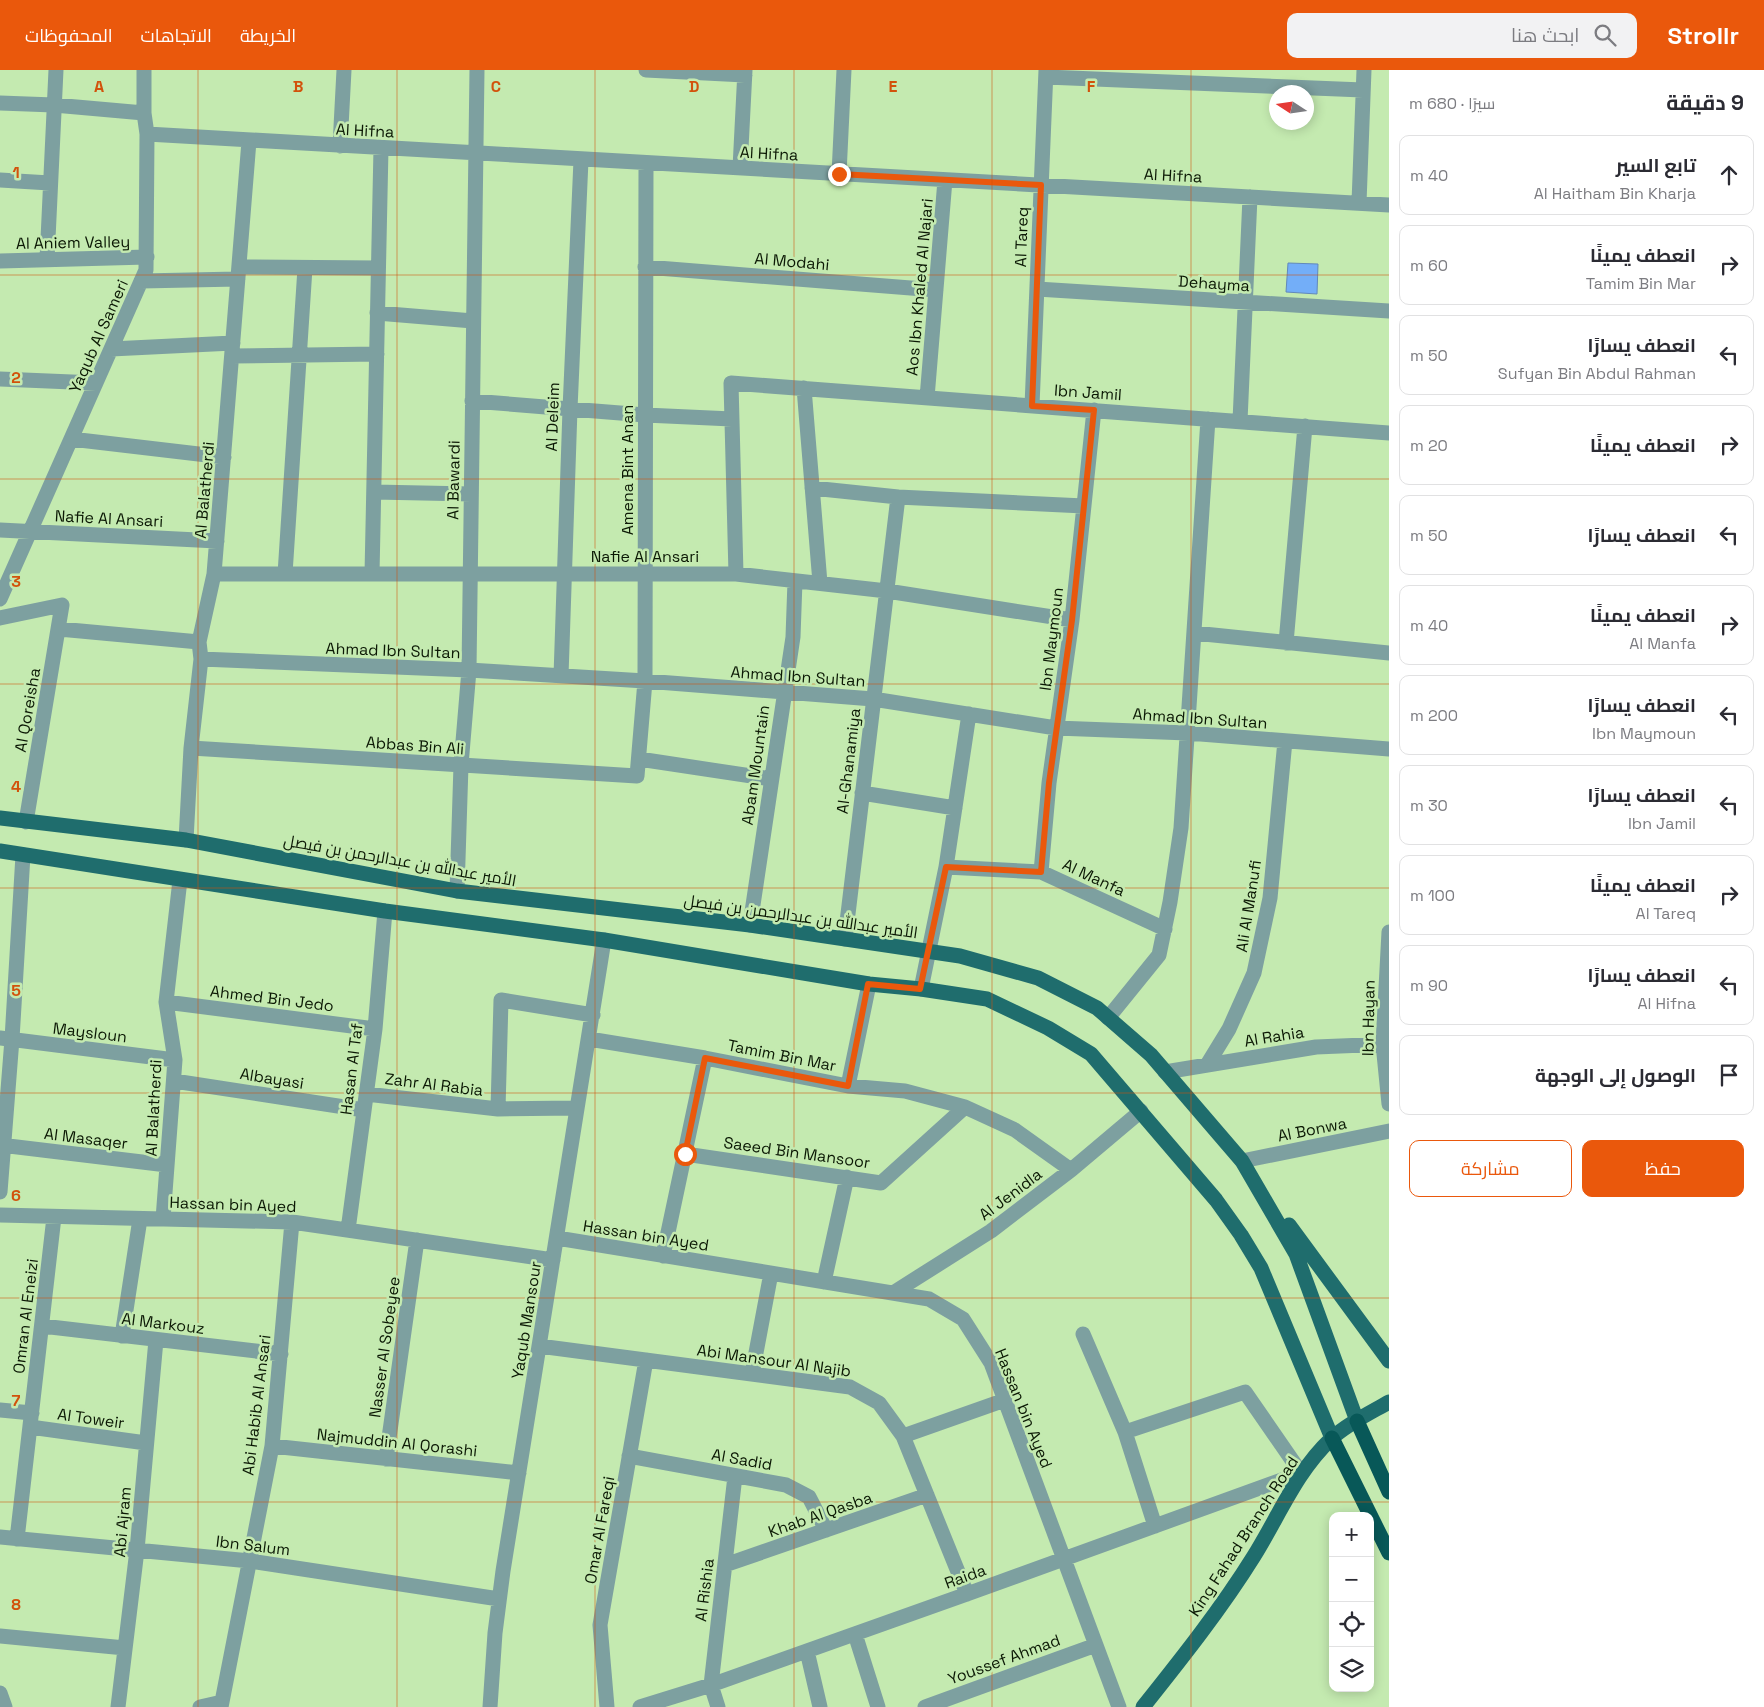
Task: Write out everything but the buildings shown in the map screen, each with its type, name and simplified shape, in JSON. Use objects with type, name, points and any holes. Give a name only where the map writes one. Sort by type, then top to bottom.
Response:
[{"type":"highway","points":[[1357,1421],[1389,1492]]},
{"type":"highway","points":[[1332,1438],[1389,1553]]},
{"type":"main road","name":"الأمير عبدالله بن عبدالرحمن بن فيصل","points":[[0,818],[186,840],[457,891],[750,925],[928,951],[960,956],[1038,978],[1097,1008],[1150,1055],[1242,1161],[1296,1254],[1357,1421]]},
{"type":"main road","points":[[0,851],[385,911],[604,940],[868,984],[920,989],[987,999],[1048,1028],[1091,1054],[1216,1200],[1241,1235],[1261,1268],[1332,1438]]},
{"type":"main road","points":[[1242,1161],[1389,1361]]},
{"type":"main road","name":"King Fahad Branch Road","points":[[1144,1707],[1202,1632],[1248,1564],[1302,1473],[1332,1438],[1389,1402]]},
{"type":"street","points":[[47,260],[56,70]]},
{"type":"street","name":"Yaqub Al Sameri","points":[[0,599],[146,270],[147,134],[144,113],[144,70]]},
{"type":"street","points":[[340,146],[344,70]]},
{"type":"street","name":"Al Bawardi","points":[[457,891],[460,765],[469,670],[477,70]]},
{"type":"street","points":[[646,70],[745,72],[740,168]]},
{"type":"street","points":[[839,174],[844,70]]},
{"type":"street","points":[[1359,203],[1364,70]]},
{"type":"street","points":[[1046,74],[1159,76],[1363,90]]},
{"type":"street","name":"Al Tareq","points":[[1032,406],[1046,74]]},
{"type":"street","points":[[0,103],[144,113]]},
{"type":"street","name":"Al Hifna","points":[[147,134],[1389,205]]},
{"type":"street","name":"Al Balatherdi","points":[[186,840],[191,748],[201,659],[199,642],[214,574],[249,141]]},
{"type":"street","points":[[372,574],[381,148]]},
{"type":"street","name":"Al Deleim","points":[[561,676],[581,160]]},
{"type":"street","name":"Amena Bint Anan","points":[[638,776],[645,681],[646,163]]},
{"type":"street","points":[[0,180],[50,183]]},
{"type":"street","name":"Aos Ibn Khaled Al Najari","points":[[927,398],[945,180]]},
{"type":"street","points":[[1240,422],[1250,197]]},
{"type":"street","name":"Al Aniem Valley","points":[[0,261],[147,258]]},
{"type":"street","name":"Al Modahi","points":[[645,267],[936,290]]},
{"type":"street","points":[[285,574],[305,268]]},
{"type":"street","points":[[141,281],[305,268],[378,268]]},
{"type":"street","name":"Dehayma","points":[[1037,289],[1389,311]]},
{"type":"street","points":[[378,313],[473,321]]},
{"type":"street","points":[[110,349],[232,350],[299,355],[376,354]]},
{"type":"street","points":[[0,379],[96,383]]},
{"type":"street","name":"Ibn Jamil","points":[[736,574],[731,383],[1389,433]]},
{"type":"street","points":[[804,388],[820,583]]},
{"type":"street","points":[[472,401],[645,415],[732,418]]},
{"type":"street","name":"Ibn Maymoun","points":[[1041,872],[1049,783],[1072,620],[1094,410]]},
{"type":"street","points":[[1108,1018],[1159,955],[1165,929],[1181,828],[1208,419]]},
{"type":"street","points":[[1286,642],[1305,426]]},
{"type":"street","points":[[71,439],[224,457]]},
{"type":"street","points":[[812,488],[898,497],[1084,506]]},
{"type":"street","points":[[374,492],[471,494]]},
{"type":"street","name":"Al-Ghanamiya","points":[[845,939],[898,497]]},
{"type":"street","name":"Nafie Al Ansari","points":[[0,530],[217,541]]},
{"type":"street","name":"Nafie Al Ansari","points":[[214,574],[736,574],[887,591],[1072,620]]},
{"type":"street","name":"Abam Mountain","points":[[750,925],[793,637],[795,581]]},
{"type":"street","name":"Al Qoreisha","points":[[0,618],[62,604],[26,822]]},
{"type":"street","points":[[59,629],[199,642]]},
{"type":"street","points":[[1194,633],[1389,653]]},
{"type":"street","name":"Ahmad Ibn Sultan","points":[[201,659],[469,670],[645,681],[873,699],[1056,728],[1188,733],[1389,749]]},
{"type":"street","points":[[920,989],[946,867],[968,714]]},
{"type":"street","name":"Ali Al Manufi","points":[[1207,1065],[1229,1029],[1254,973],[1270,898],[1285,741]]},
{"type":"street","name":"Abbas Bin Ali","points":[[191,748],[638,776]]},
{"type":"street","points":[[639,759],[771,779]]},
{"type":"street","points":[[862,793],[954,808]]},
{"type":"street","points":[[0,1192],[6,1039],[23,855]]},
{"type":"street","name":"Al Manfa","points":[[946,867],[1041,872],[1165,929]]},
{"type":"street","name":"Al Balatherdi","points":[[163,1219],[175,1060],[166,1002],[180,880]]},
{"type":"street","name":"Hasan Al Taf","points":[[348,1230],[374,1029],[385,911]]},
{"type":"street","name":"Ibn Hayan","points":[[1389,932],[1386,1044],[1389,1104]]},
{"type":"street","name":"Yaqub Mansour","points":[[490,1707],[499,1599],[604,940]]},
{"type":"street","points":[[848,1086],[868,984]]},
{"type":"street","points":[[498,1109],[501,1000],[593,1015]]},
{"type":"street","name":"Ahmed Bin Jedo","points":[[166,1002],[374,1029]]},
{"type":"street","name":"Maysloun","points":[[6,1039],[175,1060]]},
{"type":"street","name":"Tamim Bin Mar","points":[[589,1039],[705,1058],[848,1086],[905,1091],[965,1107],[1015,1130],[1071,1170]]},
{"type":"street","name":"Al Rahia","points":[[1165,1072],[1316,1047],[1386,1044]]},
{"type":"street","points":[[663,1256],[705,1058]]},
{"type":"street","name":"Albayasi","points":[[174,1081],[364,1110]]},
{"type":"street","name":"Zahr Al Rabia","points":[[366,1094],[498,1109],[578,1108]]},
{"type":"street","name":"Saeed Bin Mansoor","points":[[685,1154],[881,1182],[965,1107]]},
{"type":"street","name":"Al Jenidla","points":[[892,1293],[991,1231],[1071,1170],[1141,1111]]},
{"type":"street","name":"Al Bonwa","points":[[1242,1161],[1389,1131]]},
{"type":"street","name":"Al Masaqer","points":[[2,1145],[167,1165]]},
{"type":"street","points":[[824,1282],[847,1177]]},
{"type":"street","name":"Hassan bin Ayed","points":[[0,1215],[292,1222],[553,1260]]},
{"type":"street","name":"Omran Al Eneizi","points":[[18,1538],[54,1216]]},
{"type":"street","points":[[122,1336],[140,1219]]},
{"type":"street","name":"Abi Habib Al Ansari","points":[[221,1704],[272,1446],[292,1222]]},
{"type":"street","name":"Hassan bin Ayed","points":[[556,1238],[929,1299],[963,1319],[991,1363],[1119,1707]]},
{"type":"street","name":"Nasser Al Sobeyee","points":[[386,1459],[417,1240]]},
{"type":"street","points":[[752,1374],[771,1273]]},
{"type":"street","name":"Al Markouz","points":[[42,1326],[280,1354]]},
{"type":"street","points":[[1083,1334],[1125,1432],[1155,1526]]},
{"type":"street","name":"Abi Ajram","points":[[118,1707],[137,1550],[156,1340]]},
{"type":"street","name":"Abi Mansour Al Najib","points":[[539,1346],[850,1387],[879,1403],[903,1436],[967,1594]]},
{"type":"street","name":"Omar Al Fareqi","points":[[607,1707],[600,1625],[646,1360]]},
{"type":"street","points":[[1125,1432],[1245,1392],[1302,1473]]},
{"type":"street","points":[[903,1436],[1005,1400]]},
{"type":"street","name":"Al Toweir","points":[[0,1410],[31,1420],[146,1443]]},
{"type":"street","name":"Najmuddin Al Qorashi","points":[[272,1446],[519,1473]]},
{"type":"street","name":"Al Sadid","points":[[629,1456],[786,1485],[809,1497],[826,1530]]},
{"type":"street","name":"Raida","points":[[640,1707],[807,1651],[1302,1473]]},
{"type":"street","name":"Al Rishia","points":[[718,1707],[711,1684],[735,1476]]},
{"type":"street","name":"Khab Al Qasba","points":[[725,1566],[927,1495]]},
{"type":"street","name":"Ibn Salum","points":[[0,1537],[250,1561],[499,1599]]},
{"type":"street","points":[[854,1634],[878,1707]]},
{"type":"street","points":[[0,1636],[125,1648]]},
{"type":"street","name":"Youssef Ahmad","points":[[925,1707],[1096,1644]]},
{"type":"street","points":[[807,1651],[820,1707]]},
{"type":"street","points":[[0,1693],[5,1707]]},
{"type":"street","points":[[200,1707],[221,1704]]},
{"type":"route","points":[[685,1154],[705,1058],[848,1086],[868,984],[920,989],[946,867],[1041,872],[1049,783],[1072,620],[1094,410],[1032,406],[1041,185],[839,174]]}]
